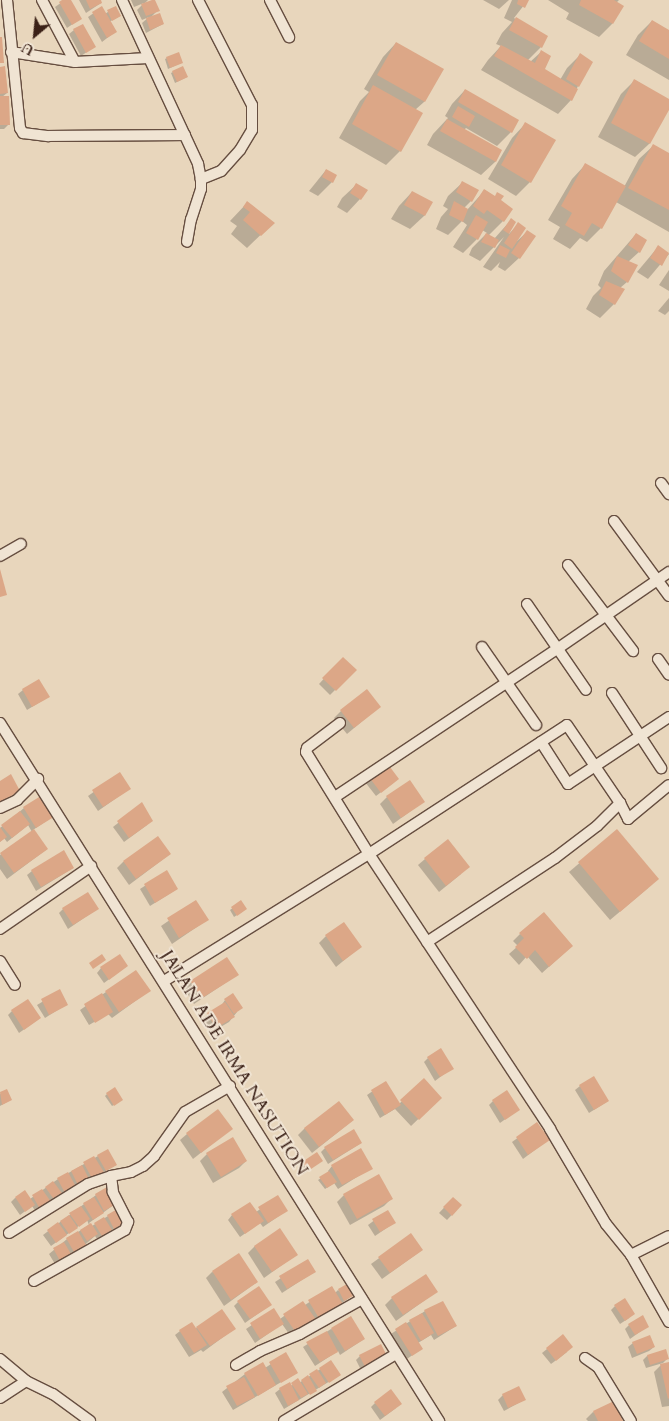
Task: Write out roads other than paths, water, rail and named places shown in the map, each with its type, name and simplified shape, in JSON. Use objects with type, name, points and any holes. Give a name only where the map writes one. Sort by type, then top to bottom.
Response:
[{"type":"street","points":[[8,0],[11,52],[20,128],[23,133],[49,136],[185,135]]},
{"type":"street","points":[[42,0],[74,62]]},
{"type":"street","points":[[122,0],[185,135],[202,179],[187,242]]},
{"type":"street","points":[[198,0],[252,105],[252,130],[240,150],[221,171],[202,179]]},
{"type":"street","points":[[270,0],[289,37]]},
{"type":"street","points":[[11,52],[74,62],[148,58]]},
{"type":"street","points":[[661,483],[669,494]]},
{"type":"street","points":[[614,520],[669,596]]},
{"type":"street","points":[[0,556],[21,544]]},
{"type":"street","points":[[568,565],[634,650]]},
{"type":"street","points":[[335,797],[558,649],[669,572]]},
{"type":"street","points":[[527,604],[586,690]]},
{"type":"street","points":[[482,647],[536,725]]},
{"type":"street","points":[[658,659],[669,675]]},
{"type":"street","points":[[612,693],[661,768]]},
{"type":"street","points":[[541,742],[568,784],[669,716]]},
{"type":"street","points":[[340,722],[307,748],[306,752],[400,905],[428,942],[550,1130],[606,1224],[631,1255],[669,1322]]},
{"type":"street","name":"JALAN ADE IRMA NASUTION","points":[[0,723],[38,779],[439,1421]]},
{"type":"street","points":[[164,981],[369,854],[567,724],[620,803],[628,819],[669,785]]},
{"type":"street","points":[[0,808],[17,800],[38,779]]},
{"type":"street","points":[[428,942],[555,858],[596,826],[620,803]]},
{"type":"street","points":[[0,929],[91,866]]},
{"type":"street","points":[[0,961],[15,985]]},
{"type":"street","points":[[9,1233],[88,1184],[110,1176],[131,1172],[143,1166],[154,1156],[185,1112],[230,1086]]},
{"type":"street","points":[[34,1281],[125,1230],[128,1222],[113,1192],[110,1176]]},
{"type":"street","points":[[631,1255],[669,1236]]},
{"type":"street","points":[[236,1365],[260,1351],[300,1334],[362,1298]]},
{"type":"street","points":[[284,1421],[396,1354]]},
{"type":"street","points":[[584,1358],[598,1367],[631,1421]]},
{"type":"street","points":[[0,1359],[26,1381],[53,1394],[89,1421]]},
{"type":"street","points":[[0,1398],[26,1381]]}]
